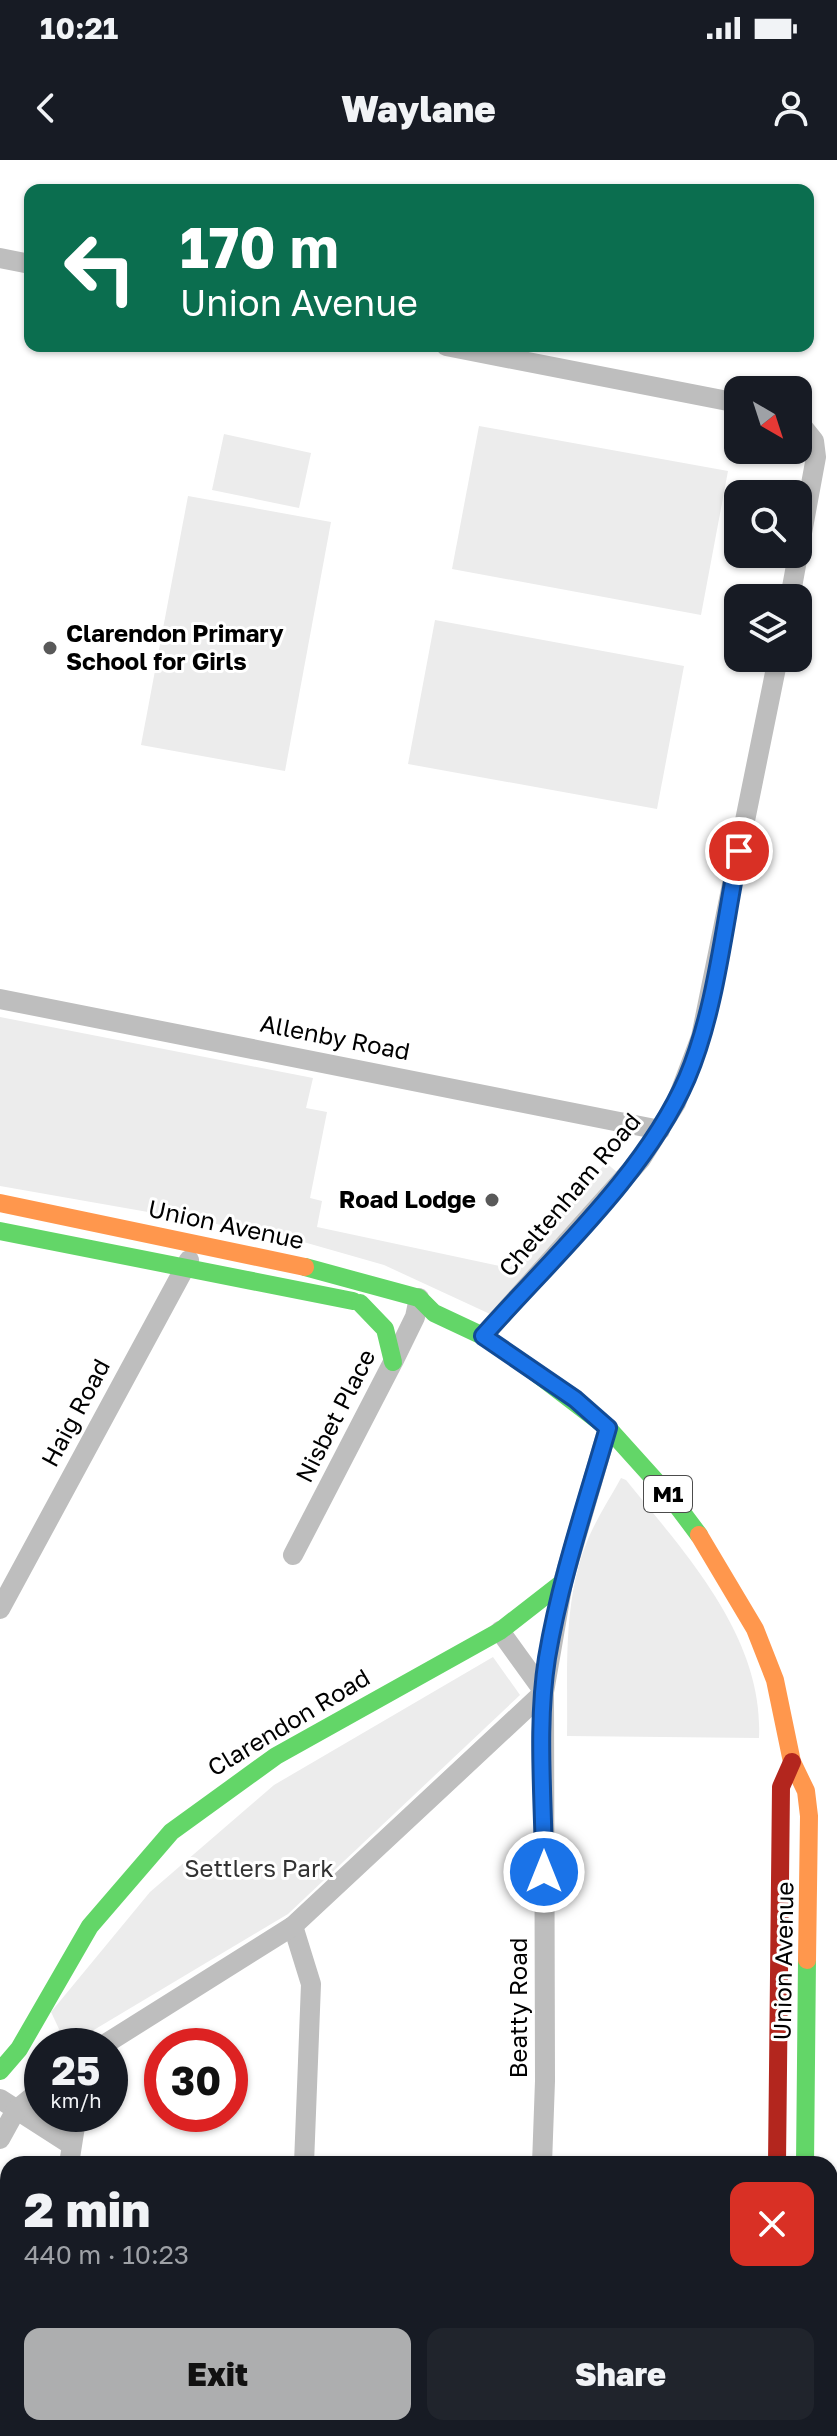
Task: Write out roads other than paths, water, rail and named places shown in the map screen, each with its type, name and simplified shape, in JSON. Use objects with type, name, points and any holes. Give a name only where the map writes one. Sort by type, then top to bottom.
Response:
[{"type":"main road","name":"Union Avenue","points":[[0,1203],[270,1257],[422,1309],[483,1336],[575,1399],[608,1428],[672,1499],[730,1582],[775,1680],[792,1762],[806,1791],[809,1816],[805,2156]]},
{"type":"main road","name":"Union Avenue","points":[[0,1231],[360,1303],[422,1309]]},
{"type":"main road","points":[[360,1303],[385,1329],[393,1362]]},
{"type":"main road","name":"Clarendon Road","points":[[0,2071],[19,2049],[90,1926],[171,1832],[276,1756],[500,1631],[563,1582]]},
{"type":"main road","name":"Union Avenue","points":[[777,2156],[781,1787],[792,1762]]},
{"type":"street","points":[[0,258],[24,263]]},
{"type":"street","points":[[477,352],[724,400]]},
{"type":"street","points":[[793,584],[816,457],[812,438]]},
{"type":"street","name":"Cheltenham Road","points":[[483,1336],[641,1159],[660,1130],[688,1075],[701,1037],[775,672]]},
{"type":"street","name":"Allenby Road","points":[[0,999],[660,1130]]},
{"type":"street","name":"Haig Road","points":[[0,1609],[197,1242]]},
{"type":"street","name":"Nisbet Place","points":[[293,1555],[422,1309]]},
{"type":"street","name":"Beatty Road","points":[[542,2156],[545,2081],[544,1692],[563,1582],[608,1428]]},
{"type":"street","points":[[128,2030],[293,1926],[544,1692],[500,1631]]},
{"type":"street","points":[[293,1926],[311,1984],[304,2156]]},
{"type":"street","points":[[19,2049],[24,2050]]},
{"type":"street","points":[[0,2139],[8,2104],[70,2154],[74,2132]]},
{"type":"place","name":"Clarendon Primary School for Girls","points":[[50,648]]},
{"type":"place","name":"Road Lodge","points":[[492,1200]]},
{"type":"park label","name":"Settlers Park","points":[[259,1869]]}]
